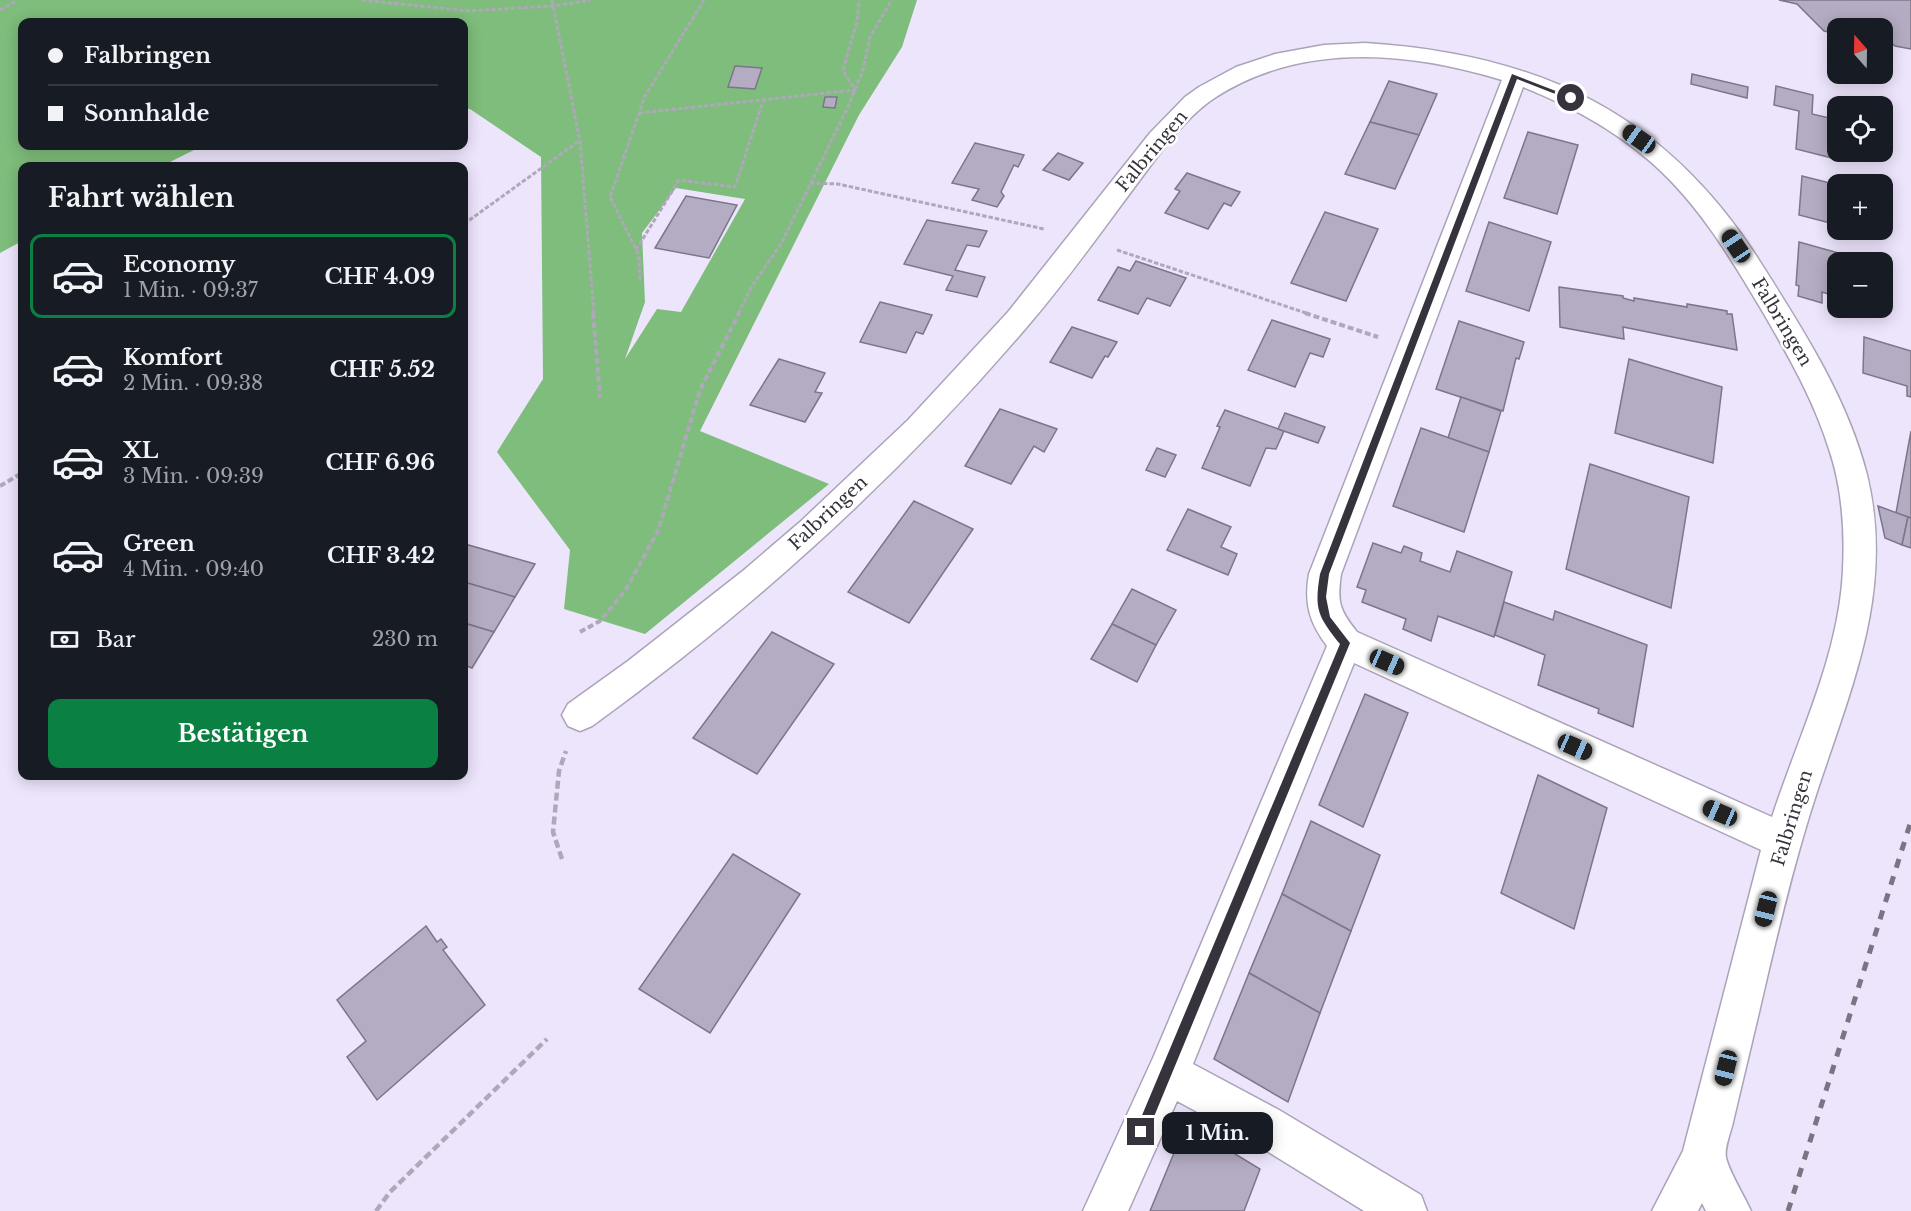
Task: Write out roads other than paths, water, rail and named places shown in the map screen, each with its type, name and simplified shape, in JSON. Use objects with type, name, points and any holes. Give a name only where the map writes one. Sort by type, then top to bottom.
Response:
[{"type":"street","name":"Falbringen","points":[[580,715],[648,667],[775,562],[919,427],[1021,316],[1149,150],[1179,116],[1209,91],[1244,73],[1302,55],[1345,50],[1390,50],[1435,55],[1515,76],[1571,98],[1621,127],[1657,152],[1694,190],[1747,262],[1822,392],[1841,440],[1852,477],[1857,513],[1858,574],[1853,626],[1783,841],[1703,1158],[1674,1211]]},
{"type":"street","points":[[1515,76],[1409,348],[1325,574],[1321,597],[1325,618],[1346,643],[1783,841]]},
{"type":"street","points":[[1106,1211],[1168,1073],[1346,643]]},
{"type":"street","points":[[1168,1073],[1263,1125],[1405,1211]]},
{"type":"street","points":[[1703,1158],[1729,1211]]},
{"type":"railway","points":[[1788,1211],[1911,821]]}]
